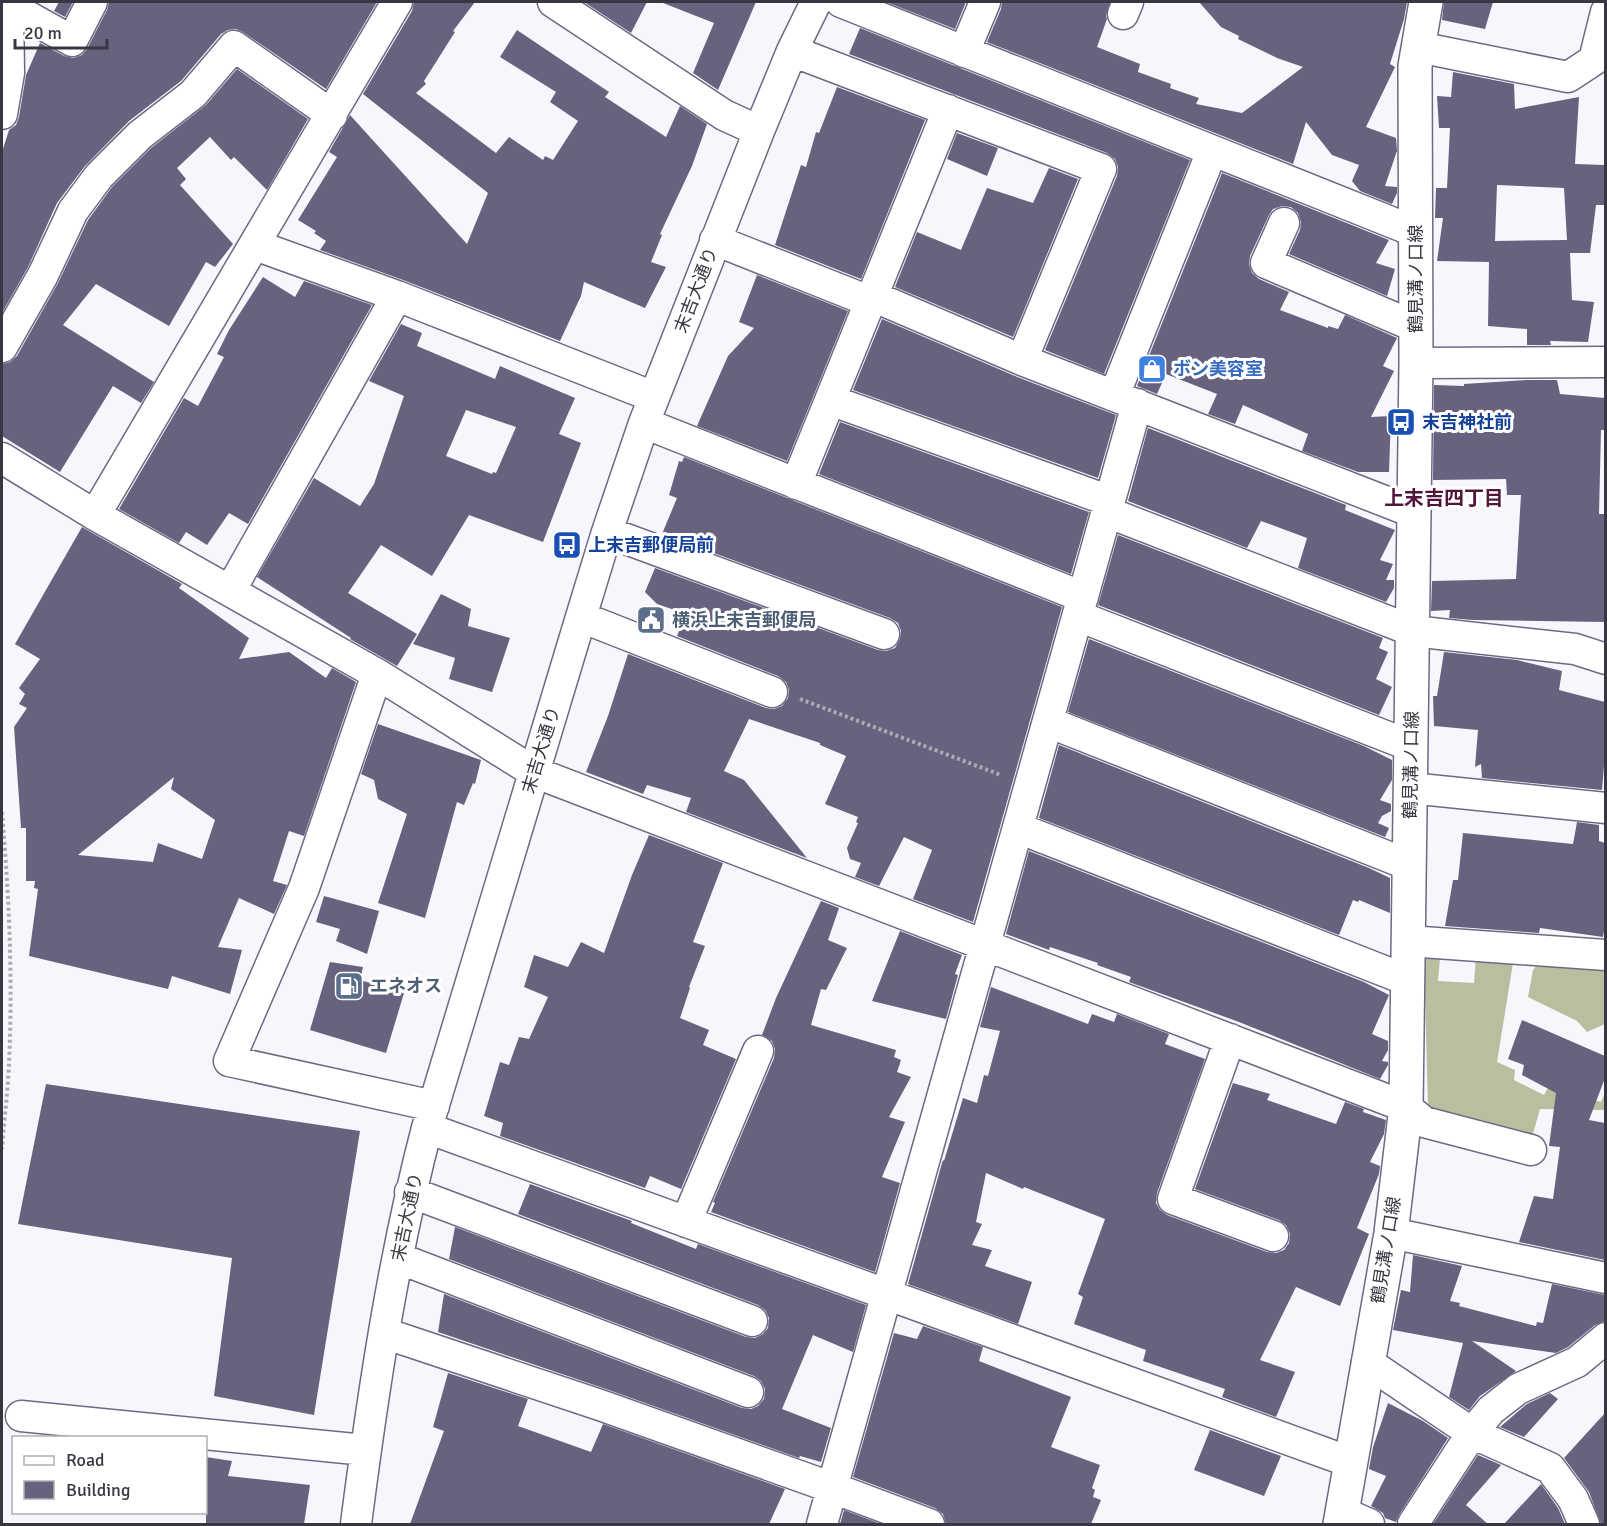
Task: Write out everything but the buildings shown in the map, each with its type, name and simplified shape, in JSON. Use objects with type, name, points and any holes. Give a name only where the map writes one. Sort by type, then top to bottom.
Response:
[{"type":"main road","name":"鶴見溝ノ口線","points":[[1350,1520],[1350,1462],[1391,1233],[1406,1107],[1415,513],[1415,66],[1426,2]]},
{"type":"street","points":[[5,3],[72,41],[92,2]]},
{"type":"street","points":[[95,515],[398,2]]},
{"type":"street","points":[[553,2],[724,115],[759,131]]},
{"type":"street","name":"末吉大通り","points":[[356,1524],[365,1450],[384,1333],[410,1192],[430,1117],[580,617],[649,410],[759,131],[792,51],[816,2]]},
{"type":"street","points":[[842,2],[1416,232]]},
{"type":"street","points":[[964,52],[985,2]]},
{"type":"street","points":[[2,114],[9,73],[5,3]]},
{"type":"street","points":[[1418,47],[1568,77],[1594,60],[1605,12]]},
{"type":"street","points":[[2,347],[43,275],[74,211],[99,176],[140,135],[193,94],[234,46],[332,115]]},
{"type":"street","points":[[792,51],[1101,169],[1022,360]]},
{"type":"street","points":[[796,484],[948,110]]},
{"type":"street","points":[[822,1524],[1108,506],[1126,400],[1212,151]]},
{"type":"street","points":[[1284,223],[1266,263],[1416,327]]},
{"type":"street","points":[[715,240],[869,301],[884,301],[1022,360],[1415,513]]},
{"type":"street","points":[[255,245],[397,296],[649,410],[796,484],[1411,746]]},
{"type":"street","points":[[230,591],[397,296]]},
{"type":"street","points":[[1416,363],[1605,362]]},
{"type":"street","points":[[830,400],[1108,506],[1413,631],[1575,649],[1605,659]]},
{"type":"street","points":[[2,459],[95,515],[377,674],[534,772],[1406,1107],[1424,1122],[1531,1150]]},
{"type":"street","points":[[607,532],[884,634]]},
{"type":"street","points":[[580,617],[772,692]]},
{"type":"street","points":[[377,674],[304,888],[230,1061],[430,1117],[686,1222],[1350,1462]]},
{"type":"street","points":[[1048,722],[1409,865]]},
{"type":"street","points":[[1410,788],[1605,808]]},
{"type":"street","points":[[1018,828],[1407,980]]},
{"type":"street","points":[[1408,941],[1605,955]]},
{"type":"street","points":[[1230,1039],[1173,1199],[1273,1236]]},
{"type":"street","points":[[686,1222],[758,1051]]},
{"type":"street","points":[[410,1192],[753,1321]]},
{"type":"street","points":[[1391,1233],[1605,1278]]},
{"type":"street","points":[[398,1258],[748,1392]]},
{"type":"street","points":[[384,1333],[578,1397],[929,1524]]},
{"type":"street","points":[[1413,1524],[1472,1433],[1491,1410],[1518,1389],[1577,1362],[1605,1338]]},
{"type":"street","points":[[1367,1362],[1472,1433],[1550,1468],[1573,1499],[1584,1524]]},
{"type":"street","points":[[21,1416],[365,1450]]},
{"type":"path","points":[[772,692],[776,690],[1030,786]]},
{"type":"path","points":[[2,812],[7,865],[11,970],[9,1064],[2,1149]]},
{"type":"green space","points":[[1424,955],[1440,958],[1438,981],[1474,983],[1476,957],[1513,963],[1497,1062],[1515,1070],[1514,1080],[1544,1095],[1549,1086],[1601,1102],[1605,1093],[1605,1110],[1540,1109],[1532,1137],[1428,1109]]},
{"type":"green space","points":[[1540,961],[1605,964],[1605,1024],[1587,1032],[1577,1021],[1528,997],[1533,970]]},
{"type":"place","name":"ボン美容室","points":[[1152,369]]},
{"type":"place","name":"末吉神社前","points":[[1401,422]]},
{"type":"place","name":"上末吉郵便局前","points":[[567,545]]},
{"type":"place","name":"横浜上末吉郵便局","points":[[651,620]]},
{"type":"place","name":"エネオス","points":[[349,986]]},
{"type":"district","name":"上末吉四丁目","points":[[1444,498]]}]
